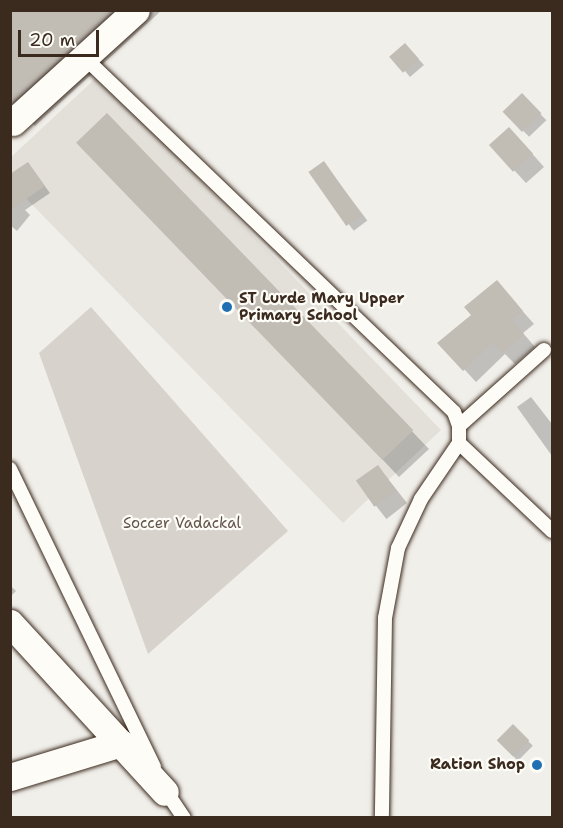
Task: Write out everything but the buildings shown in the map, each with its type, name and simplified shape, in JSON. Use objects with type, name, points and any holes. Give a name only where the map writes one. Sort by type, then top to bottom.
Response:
[{"type":"street","points":[[13,122],[136,10]]},
{"type":"street","points":[[10,623],[165,792]]},
{"type":"street","points":[[10,777],[121,743]]},
{"type":"lane","points":[[85,58],[453,412],[459,426],[459,443],[421,499],[399,548],[385,618],[382,818]]},
{"type":"lane","points":[[459,426],[544,350]]},
{"type":"lane","points":[[459,443],[552,531]]},
{"type":"lane","points":[[10,469],[165,792],[184,818]]},
{"type":"shaded area","name":"ST Lurde Mary Upper Primary School","points":[[99,75],[441,430],[343,523],[11,183],[11,157]]},
{"type":"green space","name":"Soccer Vadackal","points":[[91,307],[288,531],[148,654],[39,353]]},
{"type":"place","name":"ST Lurde Mary Upper Primary School","points":[[227,307]]},
{"type":"place","name":"Ration Shop","points":[[537,765]]}]
